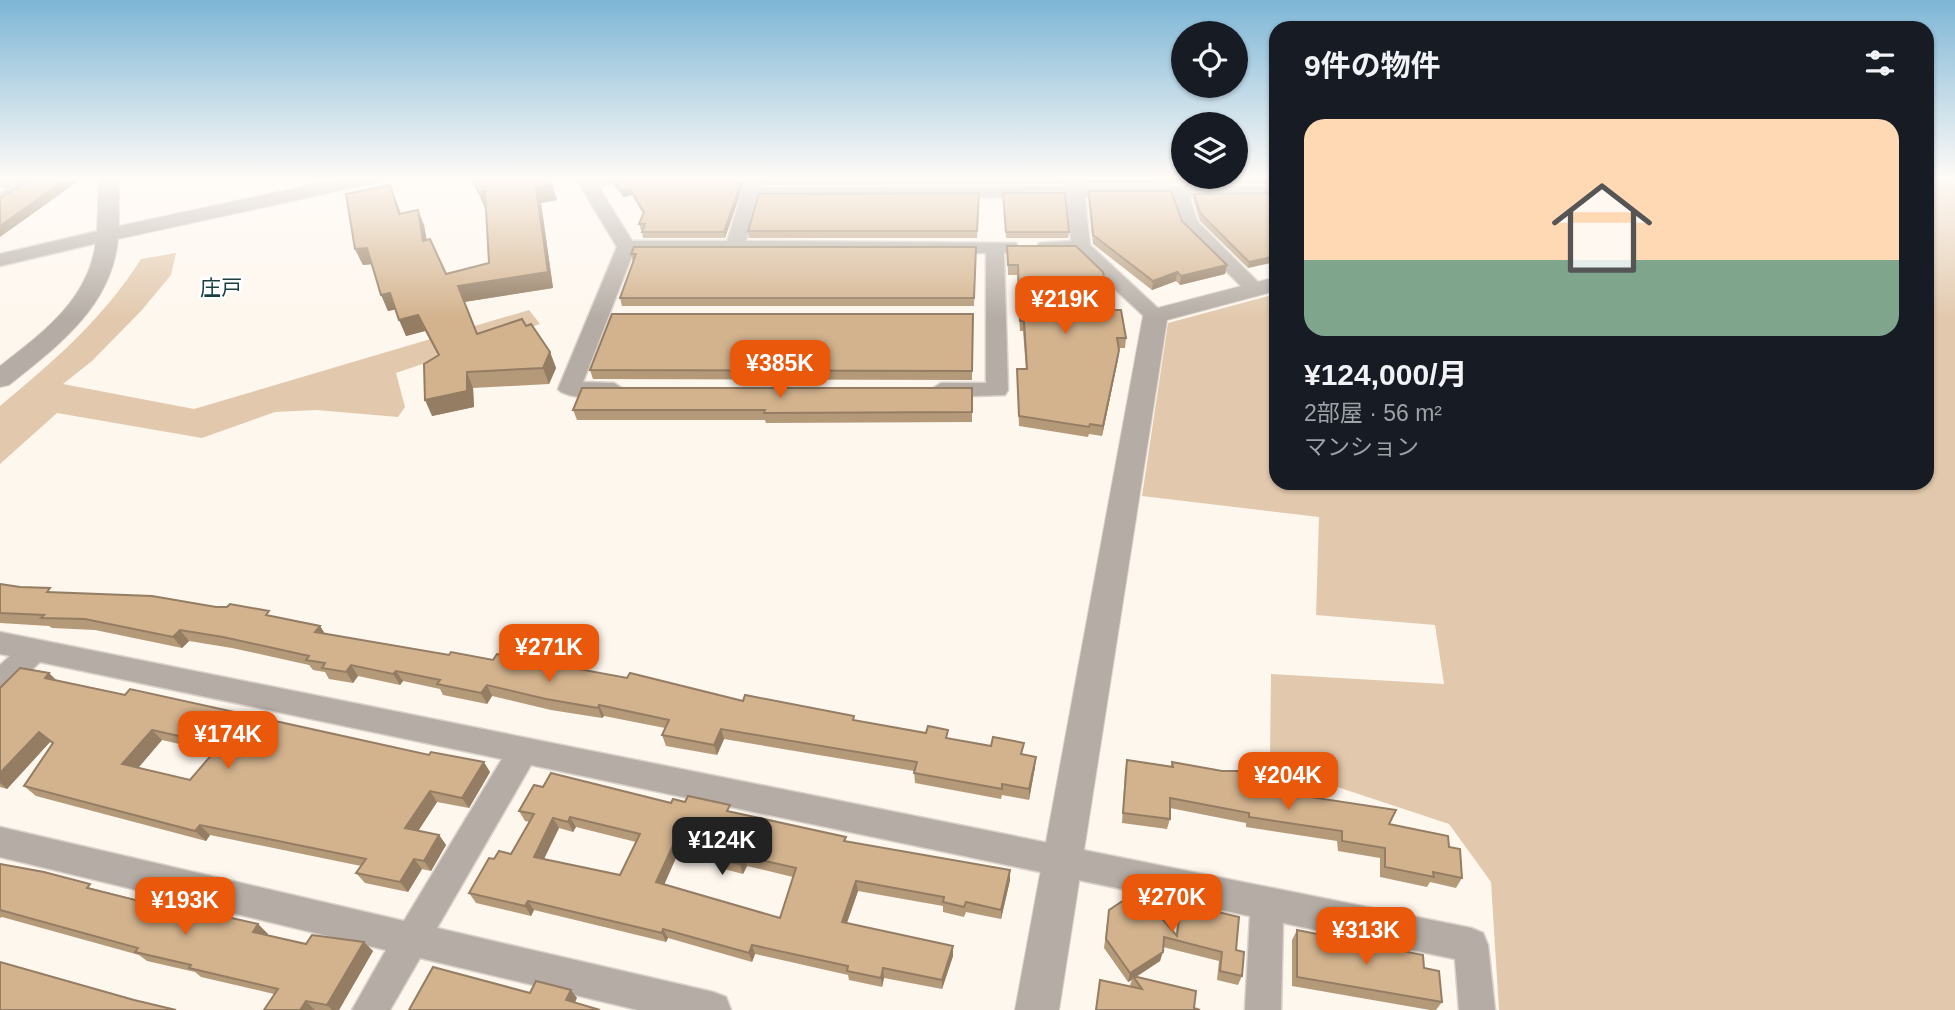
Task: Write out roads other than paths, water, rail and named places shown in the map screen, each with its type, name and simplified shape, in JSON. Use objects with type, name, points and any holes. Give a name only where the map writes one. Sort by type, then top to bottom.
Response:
[{"type":"street","points":[[0,379],[66,322],[91,294],[102,267],[107,224]]},
{"type":"street","points":[[0,260],[157,224]]},
{"type":"street","points":[[612,224],[626,247]]},
{"type":"street","points":[[735,247],[742,224]]},
{"type":"street","points":[[1079,224],[1081,247],[1154,316]]},
{"type":"street","points":[[1189,224],[1265,287]]},
{"type":"street","points":[[626,247],[1081,247]]},
{"type":"street","points":[[626,247],[569,389],[638,390]]},
{"type":"street","points":[[914,390],[996,390],[988,315],[995,247]]},
{"type":"street","points":[[1154,316],[1265,287]]},
{"type":"street","points":[[599,315],[626,315]]},
{"type":"street","points":[[1037,1010],[1065,862],[1154,316]]},
{"type":"street","points":[[0,643],[1471,945],[1477,1010]]},
{"type":"street","points":[[0,683],[35,650]]},
{"type":"street","points":[[370,1010],[523,751]]},
{"type":"street","points":[[0,842],[411,941],[713,1010]]},
{"type":"street","points":[[1263,1010],[1267,903]]},
{"type":"district","name":"庄戸","points":[[221,287]]}]
